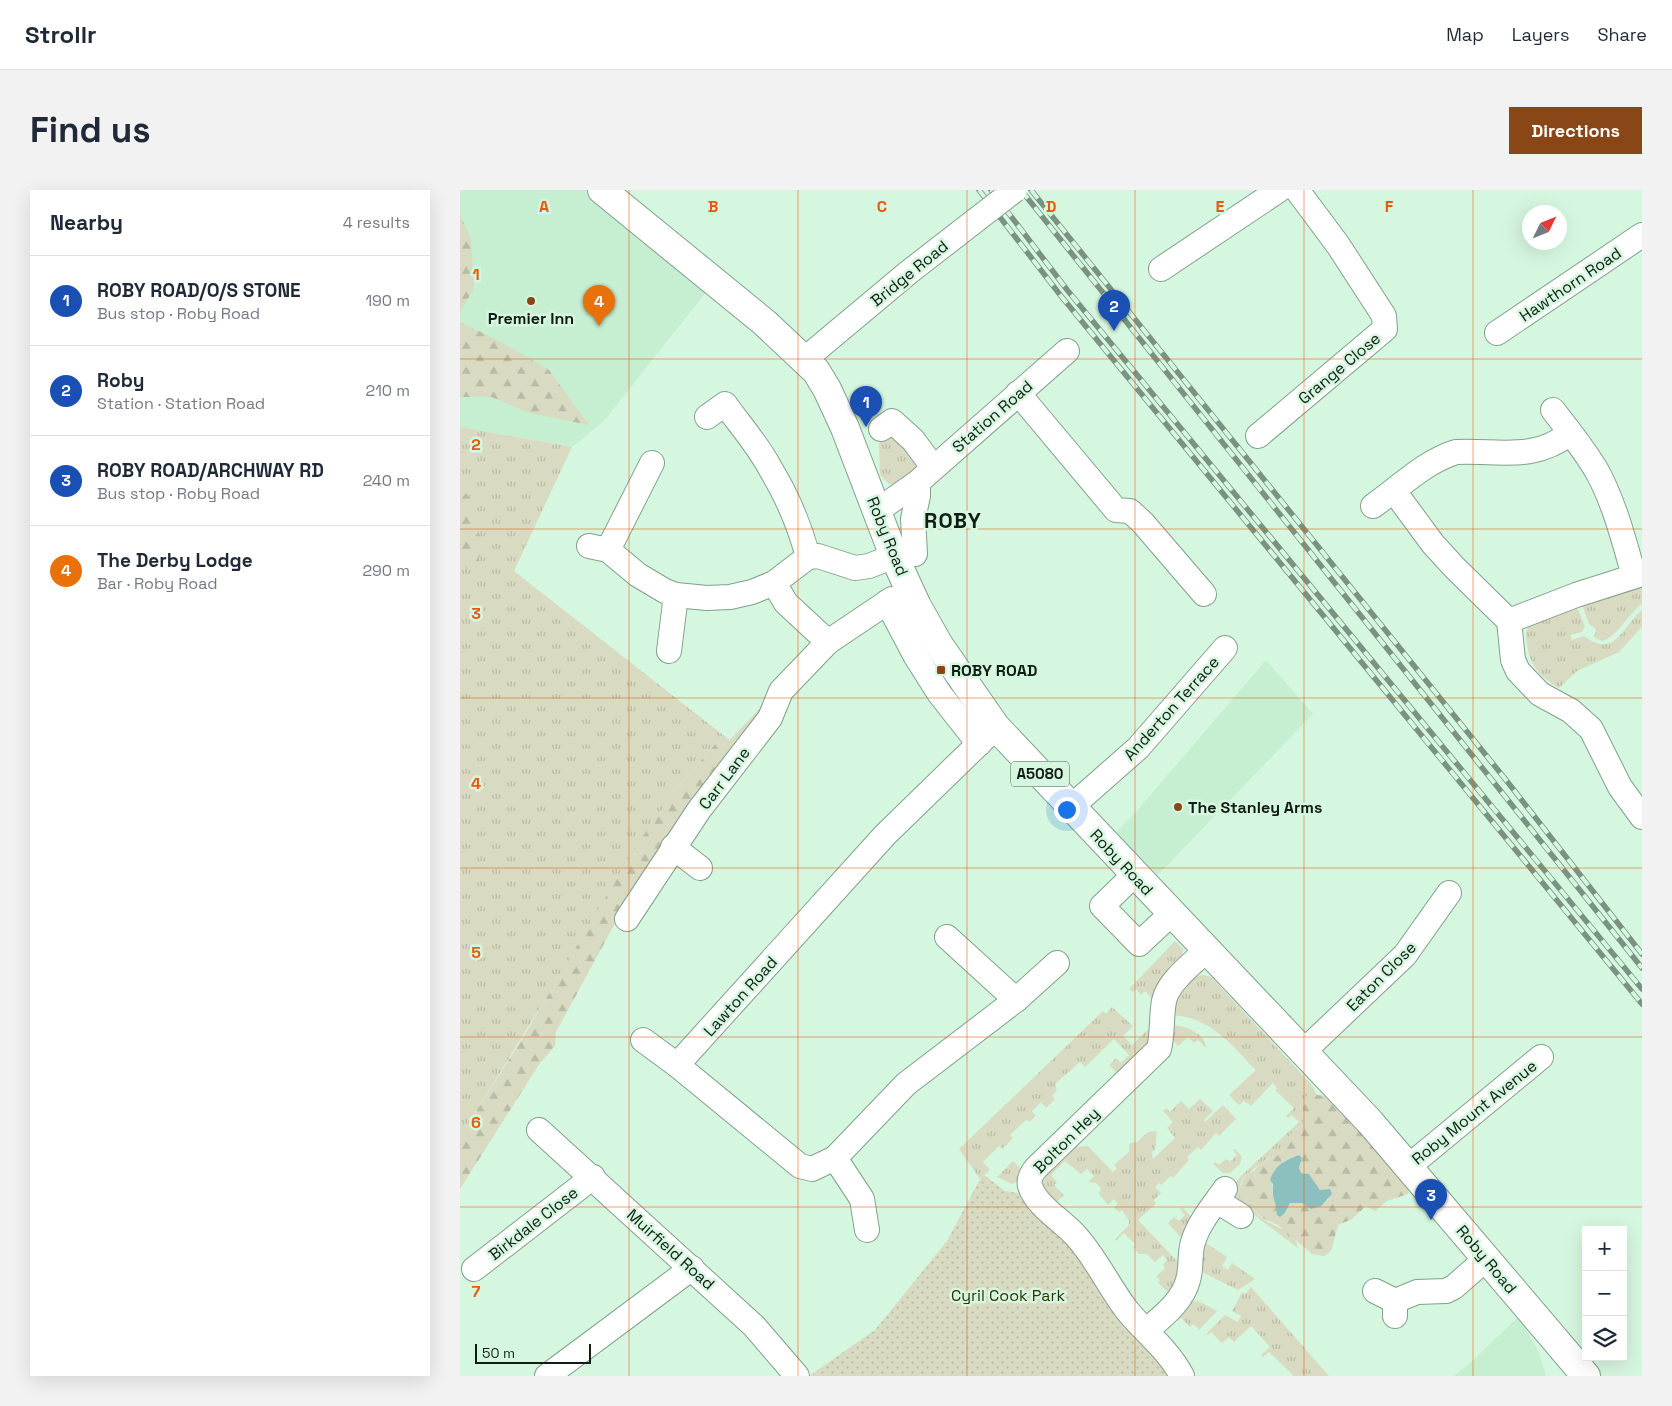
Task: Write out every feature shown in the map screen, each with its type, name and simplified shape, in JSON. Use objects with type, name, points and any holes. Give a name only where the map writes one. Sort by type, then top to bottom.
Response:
[{"type":"main road","name":"Roby Road","points":[[602,190],[805,359],[827,389],[845,428],[877,511],[904,555],[917,606],[987,735],[1071,807],[1303,1052],[1408,1166],[1586,1376]]},
{"type":"main road","name":"Roby Road","points":[[1543,1324],[1558,1376]]},
{"type":"street","name":"Bridge Road","points":[[805,359],[909,272],[1015,190]]},
{"type":"street","points":[[1161,269],[1279,190]]},
{"type":"street","name":"Grange Close","points":[[1258,436],[1385,329],[1384,316],[1328,230],[1297,190]]},
{"type":"street","name":"Hawthorn Road","points":[[1497,333],[1638,244]]},
{"type":"street","name":"Station Road","points":[[877,511],[926,475],[1068,351]]},
{"type":"street","points":[[1018,393],[1116,510],[1130,511],[1143,523],[1204,594]]},
{"type":"street","points":[[707,417],[725,404],[770,468],[804,540],[808,557]]},
{"type":"street","points":[[1509,621],[1638,575],[1606,490],[1587,455],[1553,410]]},
{"type":"street","points":[[652,463],[599,548],[638,574],[676,595],[707,598],[730,597],[752,592],[774,583],[808,557],[818,556],[855,568],[869,566],[904,555],[918,496],[926,475],[913,440],[892,420],[881,429]]},
{"type":"street","points":[[1373,506],[1443,456],[1456,452],[1540,450],[1559,442],[1570,433]]},
{"type":"street","points":[[1394,491],[1444,556],[1509,621],[1512,652],[1518,671],[1540,694],[1571,710],[1591,729],[1620,787],[1642,817]]},
{"type":"street","points":[[774,583],[786,603],[828,642]]},
{"type":"street","points":[[669,651],[676,595]]},
{"type":"street","name":"Carr Lane","points":[[627,919],[674,847],[770,718],[781,690],[828,642],[889,600],[915,654],[934,686],[987,735]]},
{"type":"street","name":"Anderton Terrace","points":[[1071,807],[1138,748],[1225,648]]},
{"type":"street","name":"Lawton Road","points":[[677,1065],[885,835],[987,735]]},
{"type":"street","points":[[674,847],[700,868]]},
{"type":"street","points":[[1134,875],[1102,906],[1139,944],[1171,914]]},
{"type":"street","name":"Eaton Close","points":[[1303,1052],[1405,955],[1449,893]]},
{"type":"street","points":[[947,937],[1016,1000]]},
{"type":"street","name":"Bolton Hey","points":[[1182,1376],[1169,1355],[1127,1310],[1089,1251],[1043,1205],[1030,1187],[1029,1182],[1036,1168],[1159,1049],[1163,1035],[1164,1002],[1169,989],[1206,950]]},
{"type":"street","points":[[643,1040],[677,1065],[800,1166],[812,1169],[835,1158],[906,1084],[1016,1000],[1057,963]]},
{"type":"street","name":"Roby Mount Avenue","points":[[1408,1166],[1541,1057]]},
{"type":"street","name":"Muirfield Road","points":[[539,1130],[593,1177],[754,1326],[797,1376]]},
{"type":"street","points":[[835,1158],[862,1199],[867,1230]]},
{"type":"street","name":"Birkdale Close","points":[[474,1269],[593,1177]]},
{"type":"street","points":[[1147,1330],[1171,1308],[1185,1288],[1188,1281],[1193,1241],[1221,1195],[1241,1216]]},
{"type":"street","points":[[1388,1303],[1417,1292],[1446,1290],[1454,1287],[1487,1258]]},
{"type":"street","points":[[547,1376],[692,1268]]},
{"type":"shaded area","points":[[460,190],[587,190],[707,291],[604,421],[572,447],[460,427]]},
{"type":"shaded area","points":[[1266,660],[1313,714],[1158,875],[1115,833],[1135,813]]},
{"type":"shaded area","points":[[1519,1316],[1539,1353],[1546,1376],[1453,1376],[1468,1365]]},
{"type":"green space","points":[[460,215],[471,239],[474,288],[460,313]]},
{"type":"green space","points":[[460,322],[501,342],[549,370],[589,425],[530,413],[491,397],[460,397]]},
{"type":"green space","points":[[460,427],[572,447],[514,571],[723,735],[674,792],[460,1137]]},
{"type":"green space","points":[[896,435],[917,468],[896,484],[889,484],[880,475],[879,443],[883,440],[882,436]]},
{"type":"green space","points":[[460,493],[468,495],[483,547],[475,570],[460,567]]},
{"type":"green space","points":[[1642,587],[1642,604],[1607,639],[1602,641],[1594,637],[1596,629],[1589,624],[1582,605]]},
{"type":"green space","points":[[1577,607],[1585,626],[1582,632],[1570,635],[1572,640],[1584,636],[1595,642],[1610,643],[1623,632],[1642,610],[1642,627],[1619,652],[1577,671],[1559,688],[1541,675],[1533,664],[1528,651],[1526,631],[1537,621]]},
{"type":"green space","points":[[761,707],[766,713],[618,918],[556,1032],[555,1046],[540,1063],[460,1189],[460,1137],[524,1036],[634,849],[674,792],[723,735],[730,740]]},
{"type":"green space","points":[[1175,941],[1183,949],[1182,958],[1154,1001],[1145,991],[1141,995],[1136,989],[1133,992],[1129,989]]},
{"type":"green space","points":[[1203,975],[1211,977],[1311,1084],[1312,1090],[1303,1101],[1303,1124],[1295,1130],[1284,1149],[1278,1155],[1265,1160],[1242,1179],[1238,1194],[1263,1219],[1289,1233],[1298,1248],[1233,1199],[1234,1185],[1241,1176],[1299,1122],[1292,1115],[1288,1118],[1286,1116],[1294,1108],[1275,1090],[1277,1088],[1273,1083],[1251,1106],[1244,1101],[1239,1105],[1229,1095],[1256,1070],[1228,1041],[1209,1026],[1185,1017],[1171,1015],[1173,999],[1194,977]]},
{"type":"green space","points":[[1112,1007],[1133,1026],[1123,1036],[1132,1045],[1154,1024],[1154,1037],[1119,1075],[1109,1065],[1116,1058],[1121,1063],[1129,1055],[1114,1039],[1085,1067],[1080,1062],[1055,1084],[1057,1090],[1052,1096],[1055,1099],[1046,1108],[1041,1102],[1032,1111],[1036,1116],[1029,1122],[1026,1120],[1010,1135],[1013,1138],[1002,1149],[999,1146],[983,1162],[990,1170],[980,1179],[959,1149],[1103,1011],[1106,1014]]},
{"type":"green space","points":[[1171,1025],[1188,1028],[1198,1034],[1205,1043],[1206,1048],[1198,1040],[1194,1043],[1188,1037],[1178,1046],[1171,1039]]},
{"type":"green space","points":[[1311,1084],[1317,1095],[1327,1096],[1340,1104],[1341,1111],[1351,1117],[1409,1190],[1408,1194],[1387,1201],[1375,1211],[1366,1206],[1352,1219],[1338,1225],[1331,1251],[1324,1256],[1312,1254],[1278,1225],[1264,1219],[1250,1206],[1242,1204],[1238,1194],[1243,1179],[1247,1174],[1255,1170],[1260,1163],[1278,1155],[1284,1149],[1289,1135],[1303,1124],[1303,1101],[1312,1090]],"holes":[[[1299,1155],[1302,1158],[1299,1168],[1301,1173],[1309,1174],[1320,1190],[1326,1191],[1329,1197],[1328,1200],[1290,1203],[1285,1214],[1277,1215],[1277,1204],[1272,1191],[1272,1175],[1284,1161]]]},
{"type":"green space","points":[[1200,1099],[1213,1111],[1204,1120],[1205,1122],[1223,1105],[1236,1119],[1219,1136],[1216,1133],[1201,1150],[1198,1147],[1187,1157],[1189,1160],[1173,1178],[1171,1176],[1161,1185],[1159,1183],[1155,1187],[1161,1193],[1154,1200],[1156,1204],[1138,1220],[1179,1263],[1175,1282],[1169,1293],[1158,1283],[1160,1280],[1156,1277],[1165,1268],[1163,1265],[1167,1260],[1163,1255],[1155,1262],[1146,1254],[1139,1254],[1133,1247],[1135,1244],[1124,1233],[1116,1241],[1115,1239],[1129,1225],[1129,1221],[1122,1210],[1119,1212],[1114,1207],[1118,1204],[1114,1199],[1108,1205],[1099,1194],[1101,1188],[1096,1183],[1088,1182],[1094,1176],[1087,1169],[1081,1174],[1065,1161],[1051,1175],[1057,1182],[1054,1185],[1064,1195],[1054,1204],[1042,1188],[1042,1175],[1074,1147],[1088,1146],[1113,1172],[1117,1168],[1114,1165],[1129,1152],[1130,1143],[1137,1142],[1148,1132],[1157,1131],[1155,1151],[1152,1151],[1153,1159],[1175,1138],[1167,1128],[1173,1122],[1163,1111],[1166,1108],[1170,1112],[1181,1101],[1189,1109]]},
{"type":"green space","points":[[1235,1149],[1242,1157],[1240,1164],[1230,1173],[1223,1173],[1213,1164],[1215,1162],[1219,1165],[1226,1159],[1230,1162],[1237,1155],[1233,1150]]},
{"type":"green space","points":[[1013,1161],[1022,1170],[1019,1181],[1012,1184],[997,1177]]},
{"type":"green space","name":"Cyril Cook Park","points":[[984,1175],[1005,1191],[1024,1194],[1077,1252],[1174,1376],[809,1376],[875,1330],[947,1241],[980,1179]]},
{"type":"green space","points":[[1182,1207],[1195,1221],[1185,1242],[1168,1223],[1174,1217],[1179,1221],[1185,1215],[1180,1209]]},
{"type":"green space","points":[[1204,1242],[1227,1257],[1222,1266],[1228,1270],[1232,1263],[1255,1279],[1238,1290],[1198,1270]]},
{"type":"green space","points":[[1251,1287],[1329,1376],[1294,1376],[1269,1352],[1263,1357],[1261,1355],[1270,1347],[1251,1326],[1234,1342],[1229,1337],[1222,1343],[1211,1332],[1208,1335],[1206,1334],[1225,1315],[1238,1322],[1241,1316],[1232,1311],[1242,1292],[1245,1294]]},
{"type":"green space","points":[[1198,1301],[1217,1311],[1199,1330],[1194,1324],[1190,1327],[1181,1318],[1178,1321],[1175,1318],[1187,1303]]},
{"type":"water","points":[[1299,1155],[1302,1158],[1299,1168],[1301,1173],[1309,1174],[1320,1190],[1330,1189],[1332,1194],[1321,1206],[1311,1209],[1302,1203],[1290,1203],[1285,1213],[1280,1217],[1277,1215],[1273,1184],[1270,1180],[1275,1170],[1281,1164]]},
{"type":"railway","points":[[979,190],[1061,296],[1642,1004]]},
{"type":"railway","points":[[991,190],[1068,291],[1642,989]]},
{"type":"railway","points":[[1021,190],[1642,968]]},
{"type":"railway","points":[[1031,190],[1506,780],[1642,954]]},
{"type":"place","name":"Premier Inn","points":[[531,301]]},
{"type":"place","name":"The Derby Lodge","points":[[599,326]]},
{"type":"place","name":"Roby","points":[[1114,331]]},
{"type":"place","name":"ROBY ROAD/O/S STONE","points":[[866,427]]},
{"type":"place","name":"ROBY ROAD","points":[[941,670]]},
{"type":"place","name":"The Stanley Arms","points":[[1178,807]]},
{"type":"place","name":"ROBY ROAD/ARCHWAY RD","points":[[1431,1220]]},
{"type":"district","name":"ROBY","points":[[953,521]]}]
